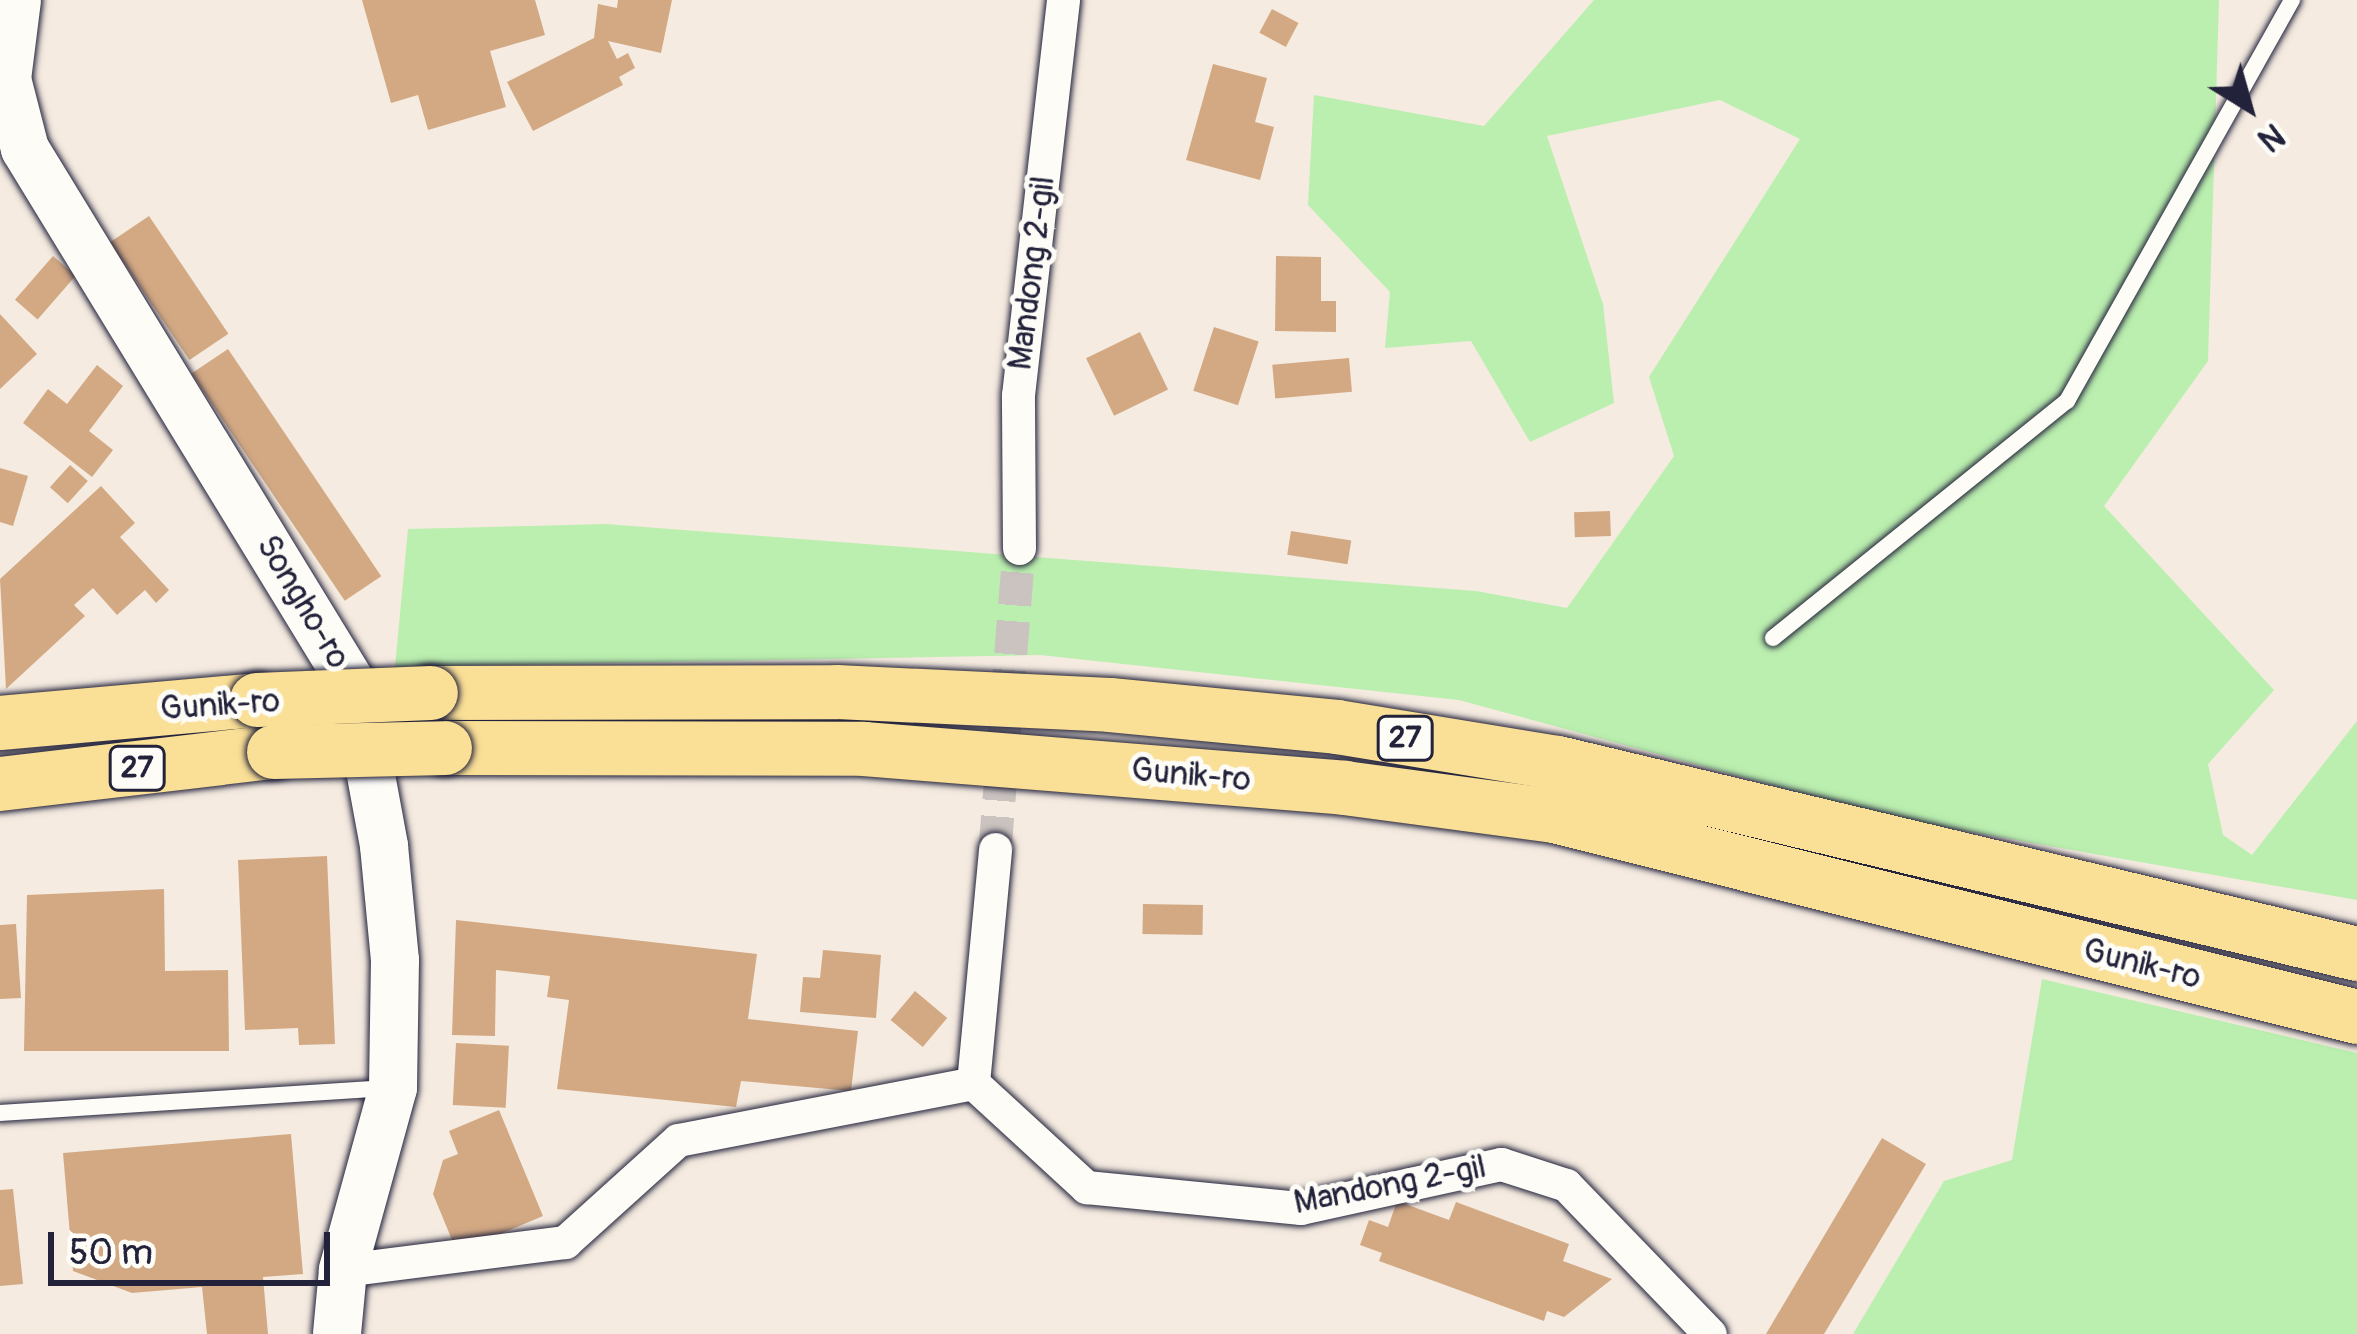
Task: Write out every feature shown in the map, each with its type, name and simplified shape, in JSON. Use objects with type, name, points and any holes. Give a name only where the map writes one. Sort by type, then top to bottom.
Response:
[{"type":"highway","name":"Gunik-ro","points":[[0,723],[257,700],[431,693],[837,692],[1110,705],[1336,727],[1558,763],[2357,954]]},
{"type":"highway","name":"Gunik-ro","points":[[0,784],[274,752],[864,749],[1345,788],[1554,816],[2357,1017]]},
{"type":"main road","name":"Songho-ro","points":[[17,0],[3,76],[25,149],[355,689],[386,868],[393,1088],[343,1270],[337,1334]]},
{"type":"street","name":"Mandong 2-gil","points":[[1019,548],[1018,395],[1064,0]]},
{"type":"street","points":[[343,1270],[565,1242],[678,1140],[973,1083],[994,849]]},
{"type":"street","name":"Mandong 2-gil","points":[[973,1083],[1086,1187],[1301,1208],[1501,1164],[1566,1185],[1710,1334]]},
{"type":"lane","points":[[1773,638],[2067,401],[2292,0]]},
{"type":"lane","points":[[0,1113],[393,1088]]},
{"type":"green space","points":[[1594,0],[2219,0],[2208,361],[2104,506],[2274,690],[2208,764],[2223,835],[2252,855],[2357,721],[2357,900],[1896,819],[1459,700],[1040,655],[395,667],[408,529],[606,524],[1476,591],[1567,608],[1674,456],[1649,377],[1800,139],[1720,100],[1547,136],[1603,304],[1614,403],[1530,442],[1471,341],[1385,348],[1390,292],[1308,205],[1314,95],[1484,126]]},
{"type":"green space","points":[[2042,979],[2357,1053],[2357,1334],[1853,1334],[1944,1181],[2012,1160]]},
{"type":"building","points":[[362,0],[535,0],[545,35],[490,51],[506,107],[428,130],[418,95],[391,103]]},
{"type":"building","points":[[618,0],[672,0],[661,53],[608,41],[617,59],[628,53],[635,68],[619,77],[623,85],[533,131],[507,82],[594,38],[598,4],[617,8]]},
{"type":"building","points":[[1272,9],[1298,23],[1286,47],[1259,33]]},
{"type":"building","points":[[1213,64],[1267,78],[1255,122],[1274,127],[1260,180],[1186,160]]},
{"type":"building","points":[[149,216],[228,334],[189,360],[110,242]]},
{"type":"building","points":[[53,256],[76,276],[38,319],[15,300]]},
{"type":"building","points":[[1276,256],[1321,257],[1321,301],[1336,301],[1336,332],[1275,331]]},
{"type":"building","points":[[0,314],[37,354],[0,389]]},
{"type":"building","points":[[1214,327],[1259,342],[1238,405],[1193,391]]},
{"type":"building","points":[[1140,332],[1168,390],[1114,416],[1086,358]]},
{"type":"building","points":[[228,349],[381,576],[345,601],[192,374]]},
{"type":"building","points":[[1349,358],[1352,392],[1275,399],[1272,365]]},
{"type":"building","points":[[97,365],[123,386],[89,431],[113,450],[92,477],[23,423],[48,389],[67,404]]},
{"type":"building","points":[[70,465],[88,481],[68,503],[50,487]]},
{"type":"building","points":[[0,468],[28,476],[13,526],[0,522]]},
{"type":"building","points":[[101,486],[135,523],[120,537],[169,590],[156,603],[145,590],[117,615],[93,588],[74,605],[85,616],[6,689],[0,579]]},
{"type":"building","points":[[1610,511],[1611,536],[1575,537],[1574,512]]},
{"type":"building","points":[[1291,531],[1351,541],[1347,564],[1287,555]]},
{"type":"building","points":[[327,856],[335,1044],[299,1045],[298,1028],[245,1030],[238,860]]},
{"type":"building","points":[[164,889],[165,971],[228,970],[229,1051],[24,1051],[27,895]]},
{"type":"building","points":[[1143,904],[1203,905],[1202,935],[1142,934]]},
{"type":"building","points":[[456,920],[757,954],[748,1019],[858,1031],[851,1091],[741,1081],[736,1107],[557,1089],[569,1000],[547,997],[550,976],[496,970],[495,1036],[452,1035]]},
{"type":"building","points":[[16,924],[21,998],[0,999],[0,925]]},
{"type":"building","points":[[823,950],[881,955],[876,1018],[800,1012],[803,977],[820,978]]},
{"type":"building","points":[[915,991],[947,1018],[923,1047],[891,1020]]},
{"type":"building","points":[[456,1043],[509,1046],[506,1108],[453,1105]]},
{"type":"building","points":[[499,1110],[543,1216],[457,1252],[433,1194],[443,1160],[458,1154],[449,1131]]},
{"type":"building","points":[[291,1134],[303,1274],[263,1277],[268,1334],[207,1334],[202,1287],[132,1293],[73,1271],[63,1153]]},
{"type":"building","points":[[1882,1138],[1926,1164],[1824,1334],[1766,1334]]},
{"type":"building","points":[[13,1189],[23,1284],[0,1286],[0,1190]]},
{"type":"building","points":[[1397,1201],[1449,1220],[1456,1202],[1569,1244],[1563,1261],[1612,1279],[1564,1317],[1547,1311],[1544,1321],[1379,1261],[1382,1253],[1360,1245],[1369,1220],[1388,1227]]},
{"type":"tunnel","points":[[995,849],[1019,548]]}]
